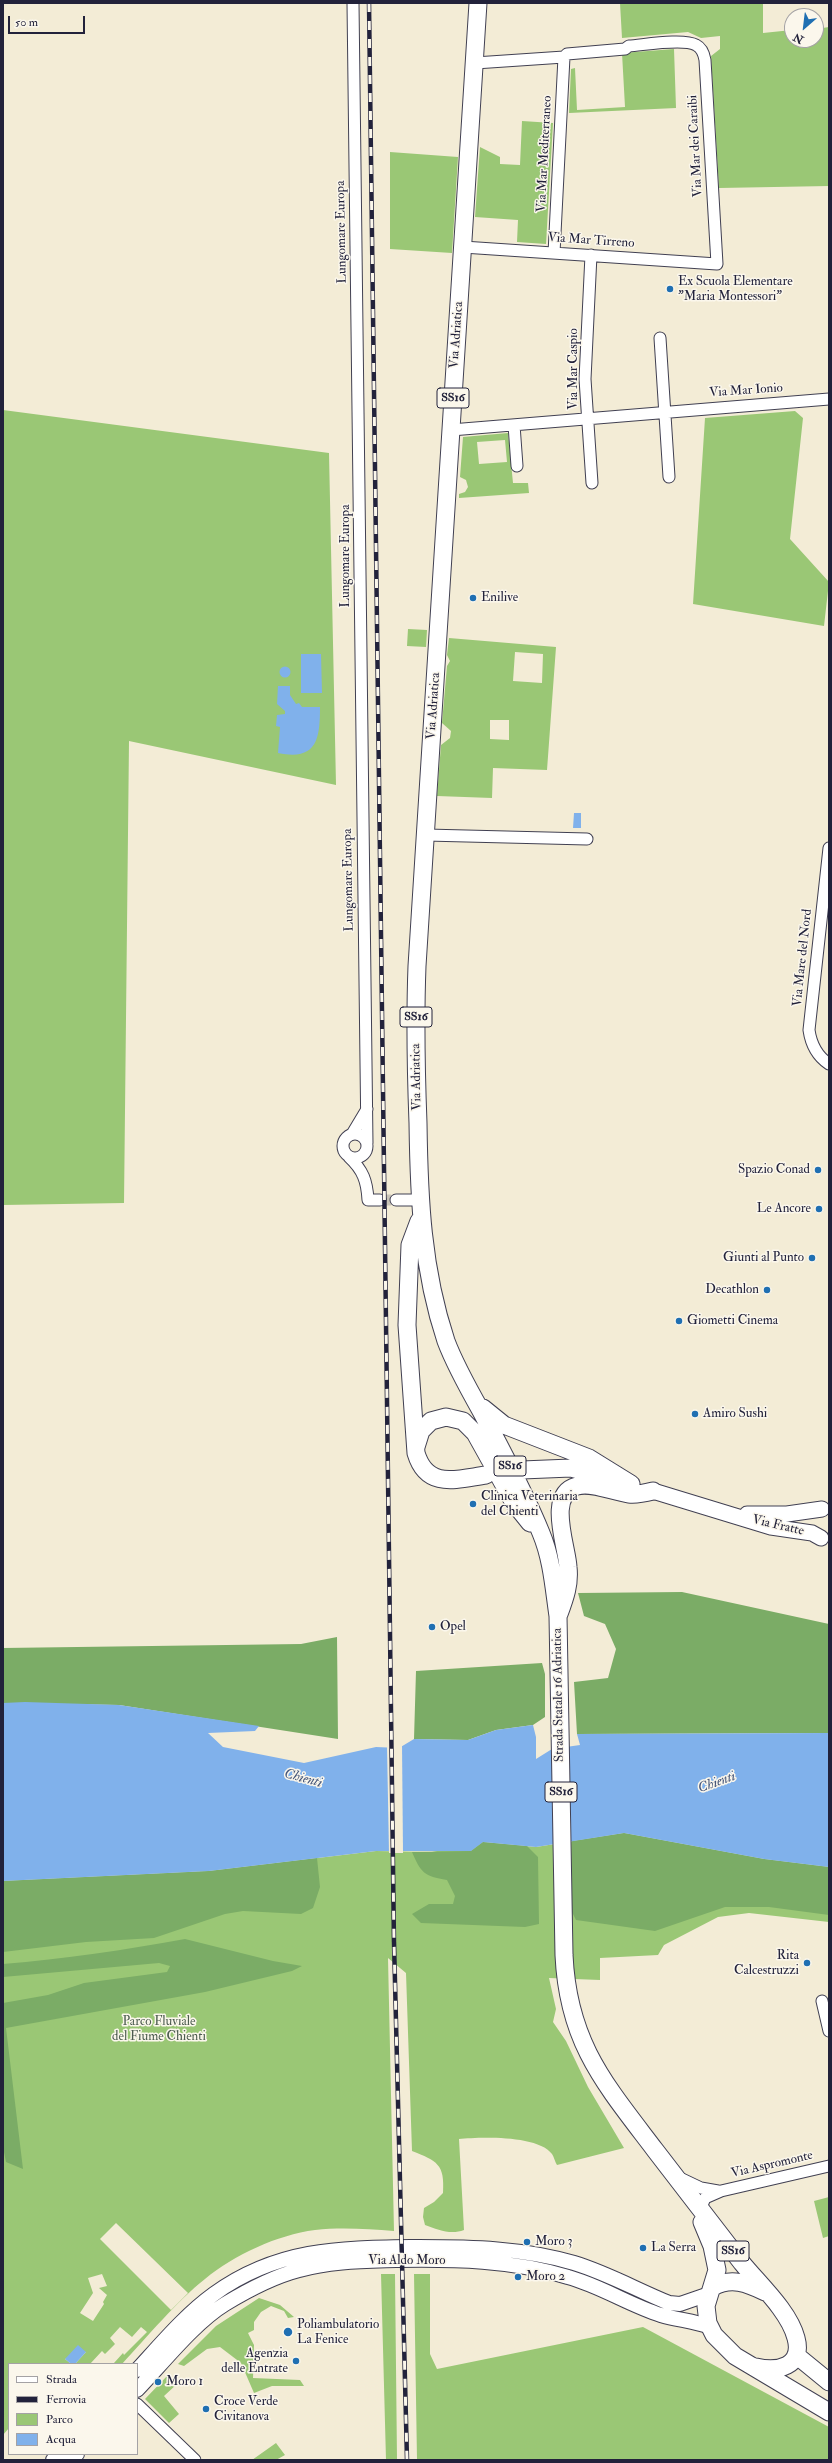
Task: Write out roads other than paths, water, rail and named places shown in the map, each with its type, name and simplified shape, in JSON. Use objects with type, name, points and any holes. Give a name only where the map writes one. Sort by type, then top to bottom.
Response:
[{"type":"main road","name":"Via Adriatica","points":[[475,1400],[447,1343],[437,1312],[430,1281],[420,1217],[416,997],[478,3]]},
{"type":"main road","points":[[420,1217],[410,1245],[407,1325],[413,1429],[420,1465],[434,1477],[452,1480],[486,1474]]},
{"type":"main road","points":[[475,1400],[504,1425],[589,1458],[631,1484]]},
{"type":"main road","name":"Strada Statale 16 Adriatica","points":[[475,1400],[525,1495],[542,1534],[550,1568],[558,1623],[564,1955],[569,2000],[583,2045],[607,2087],[700,2210]]},
{"type":"main road","points":[[416,1446],[421,1431],[431,1421],[446,1417],[463,1421],[476,1433],[514,1503],[542,1534]]},
{"type":"main road","points":[[522,1470],[571,1468],[653,1491]]},
{"type":"main road","points":[[558,1623],[568,1584],[568,1566],[560,1518],[561,1503],[566,1494],[575,1487],[585,1485],[630,1494],[653,1491]]},
{"type":"main road","name":"Via Fratte","points":[[653,1491],[771,1526],[812,1533],[825,1542]]},
{"type":"main road","name":"Via Fratte","points":[[734,1514],[787,1514],[826,1506]]},
{"type":"main road","name":"Via Fratte","points":[[825,1542],[818,1522],[826,1506]]},
{"type":"main road","name":"Strada Statale 16 Adriatica","points":[[655,2150],[706,2230],[715,2255],[717,2274],[711,2290]]},
{"type":"main road","name":"SS16","points":[[700,2210],[781,2310],[793,2329],[797,2339],[796,2355],[791,2363],[780,2370],[770,2371],[756,2367]]},
{"type":"main road","name":"SS16","points":[[767,2293],[754,2286],[731,2281],[721,2282],[711,2290],[707,2315],[710,2327],[724,2347],[735,2356],[756,2367],[829,2412]]},
{"type":"main road","points":[[796,2355],[829,2382]]},
{"type":"street","name":"Lungomare Europa","points":[[353,3],[367,1143]]},
{"type":"street","name":"Via Mar dei Caraibi","points":[[564,56],[567,54],[625,49],[629,46],[681,42],[694,44],[704,56],[717,264]]},
{"type":"street","points":[[475,63],[564,56]]},
{"type":"street","name":"Via Mar Mediterraneo","points":[[554,253],[564,56]]},
{"type":"street","name":"Via Mar Tirreno","points":[[463,247],[717,264]]},
{"type":"street","name":"Via Mar Caspio","points":[[591,255],[585,379],[592,483]]},
{"type":"street","points":[[660,338],[669,478]]},
{"type":"street","name":"Via Mar Ionio","points":[[451,430],[664,411],[829,399]]},
{"type":"street","points":[[514,424],[517,466]]},
{"type":"street","points":[[426,835],[587,839]]},
{"type":"street","name":"Via Mare del Nord","points":[[829,848],[809,1030],[817,1053],[829,1064]]},
{"type":"street","points":[[367,1108],[352,1134],[346,1138],[343,1146],[345,1153],[360,1168],[367,1182],[368,1200],[380,1200]]},
{"type":"street","points":[[349,1157],[354,1159],[362,1157],[367,1150],[367,1143],[360,1135],[352,1134]]},
{"type":"street","points":[[396,1200],[419,1200]]},
{"type":"street","points":[[822,2001],[829,2031]]},
{"type":"street","name":"Via Aspromonte","points":[[700,2210],[705,2198],[721,2191],[829,2166]]},
{"type":"street","name":"Via Aspromonte","points":[[674,2175],[700,2188],[721,2191]]},
{"type":"street","name":"Via Aldo Moro","points":[[138,2369],[193,2311],[233,2282],[292,2257],[343,2248],[461,2247],[516,2250],[546,2256],[596,2270],[669,2303],[680,2304],[711,2290]]},
{"type":"street","name":"Via Aldo Moro","points":[[138,2389],[207,2318],[223,2305],[260,2285],[299,2270],[369,2261],[471,2261],[534,2268],[599,2286],[661,2315],[688,2319],[710,2327]]},
{"type":"street","points":[[148,2358],[158,2356],[161,2360],[160,2366]]},
{"type":"street","points":[[138,2405],[195,2460]]},
{"type":"street","points":[[53,2460],[61,2460]]},
{"type":"water","points":[[301,654],[321,654],[322,693],[301,693]]},
{"type":"water","points":[[283,667],[287,667],[289,668],[289,676],[283,677],[280,674],[280,670]]},
{"type":"water","points":[[278,686],[290,686],[290,695],[296,704],[299,703],[302,707],[320,707],[317,738],[314,745],[301,754],[291,755],[278,753],[280,727],[276,726],[277,715],[285,714],[285,711],[277,704]]},
{"type":"water","points":[[574,813],[581,813],[581,828],[573,828]]},
{"type":"water","name":"Chienti","points":[[25,1702],[119,1705],[259,1726],[255,1731],[208,1733],[223,1747],[304,1763],[376,1747],[399,1748],[414,1739],[468,1740],[496,1730],[533,1725],[536,1737],[536,1759],[552,1749],[580,1745],[577,1734],[829,1733],[829,1867],[764,1859],[624,1833],[536,1847],[483,1842],[471,1851],[376,1851],[209,1871],[3,1881],[3,1703]]},
{"type":"water","points":[[78,2345],[86,2352],[76,2363],[70,2363],[65,2359]]},
{"type":"tunnel","points":[[380,1200],[396,1200]]},
{"type":"railway","points":[[369,3],[394,1942],[407,2460]]},
{"type":"place","name":"Ex Scuola Elementare \"Maria Montessori\"","points":[[670,289]]},
{"type":"place","name":"Enilive","points":[[473,598]]},
{"type":"place","name":"Spazio Conad","points":[[818,1170]]},
{"type":"place","name":"Le Ancore","points":[[819,1209]]},
{"type":"place","name":"Giunti al Punto","points":[[812,1258]]},
{"type":"place","name":"Decathlon","points":[[767,1290]]},
{"type":"place","name":"Giometti Cinema","points":[[679,1321]]},
{"type":"place","name":"Amiro Sushi","points":[[695,1414]]},
{"type":"place","name":"Clinica Veterinaria del Chienti","points":[[473,1504]]},
{"type":"place","name":"Opel","points":[[432,1627]]},
{"type":"place","name":"Rita Calcestruzzi","points":[[807,1963]]},
{"type":"place","name":"Moro 3","points":[[527,2242]]},
{"type":"place","name":"La Serra","points":[[643,2248]]},
{"type":"place","name":"Moro 2","points":[[518,2277]]},
{"type":"place","name":"Poliambulatorio La Fenice","points":[[288,2332]]},
{"type":"place","name":"Agenzia delle Entrate","points":[[296,2361]]},
{"type":"place","name":"Moro 1","points":[[158,2382]]},
{"type":"place","name":"Croce Verde Civitanova","points":[[206,2409]]},
{"type":"park label","name":"Parco Fluviale del Fiume Chienti","points":[[159,2030]]}]
